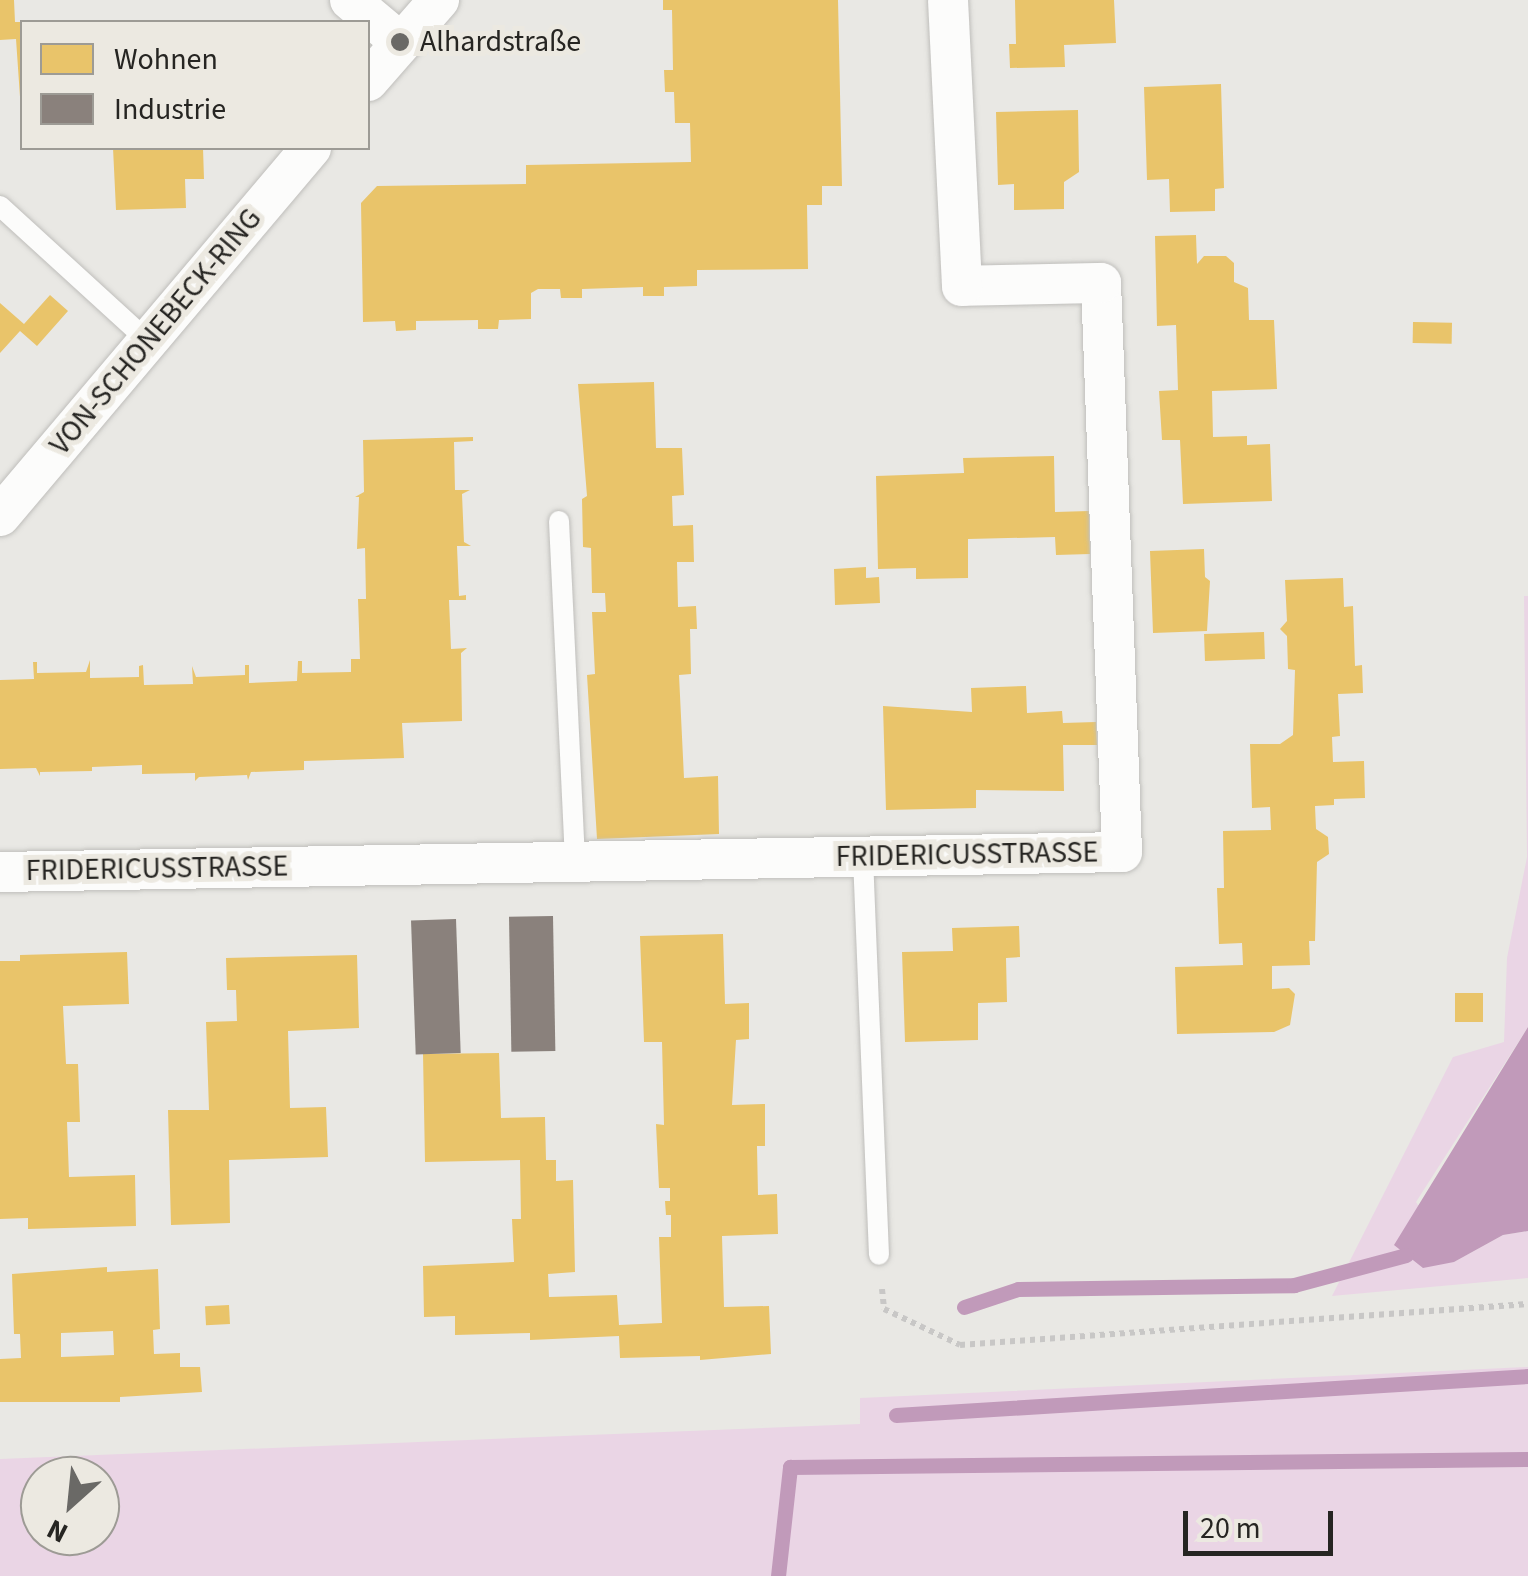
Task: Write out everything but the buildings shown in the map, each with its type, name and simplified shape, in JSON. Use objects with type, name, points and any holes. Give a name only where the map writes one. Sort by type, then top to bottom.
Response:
[{"type":"street","points":[[350,0],[400,42]]},
{"type":"street","points":[[370,79],[439,0]]},
{"type":"street","name":"FRIDERICUSSTRASSE","points":[[0,872],[1122,852],[1101,283],[962,286],[948,0]]},
{"type":"street","name":"VON-SCHONEBECK-RING","points":[[0,516],[310,150]]},
{"type":"lane","points":[[0,206],[148,340]]},
{"type":"lane","points":[[559,521],[575,862]]},
{"type":"lane","points":[[863,857],[879,1256]]},
{"type":"path","points":[[879,1256],[884,1309],[960,1345],[1528,1304]]},
{"type":"shaded area","points":[[1524,596],[1528,596],[1528,1027],[1416,1202],[1454,1262],[1503,1235],[1528,1231],[1528,1278],[1332,1296],[1453,1057],[1504,1042],[1507,958],[1527,857]]},
{"type":"shaded area","points":[[1528,1027],[1528,1231],[1503,1235],[1454,1262],[1423,1268],[1394,1245]]},
{"type":"shaded area","points":[[1528,1367],[1528,1576],[0,1576],[0,1459],[20,1458],[20,1556],[120,1556],[120,1456],[74,1456],[860,1424],[860,1398]]},
{"type":"waterway","points":[[964,1307],[1018,1289],[1294,1285],[1406,1255]]},
{"type":"waterway","points":[[896,1415],[1528,1376]]},
{"type":"waterway","points":[[778,1576],[790,1467],[1528,1459]]},
{"type":"place","name":"Alhardstraße","points":[[400,42]]}]
